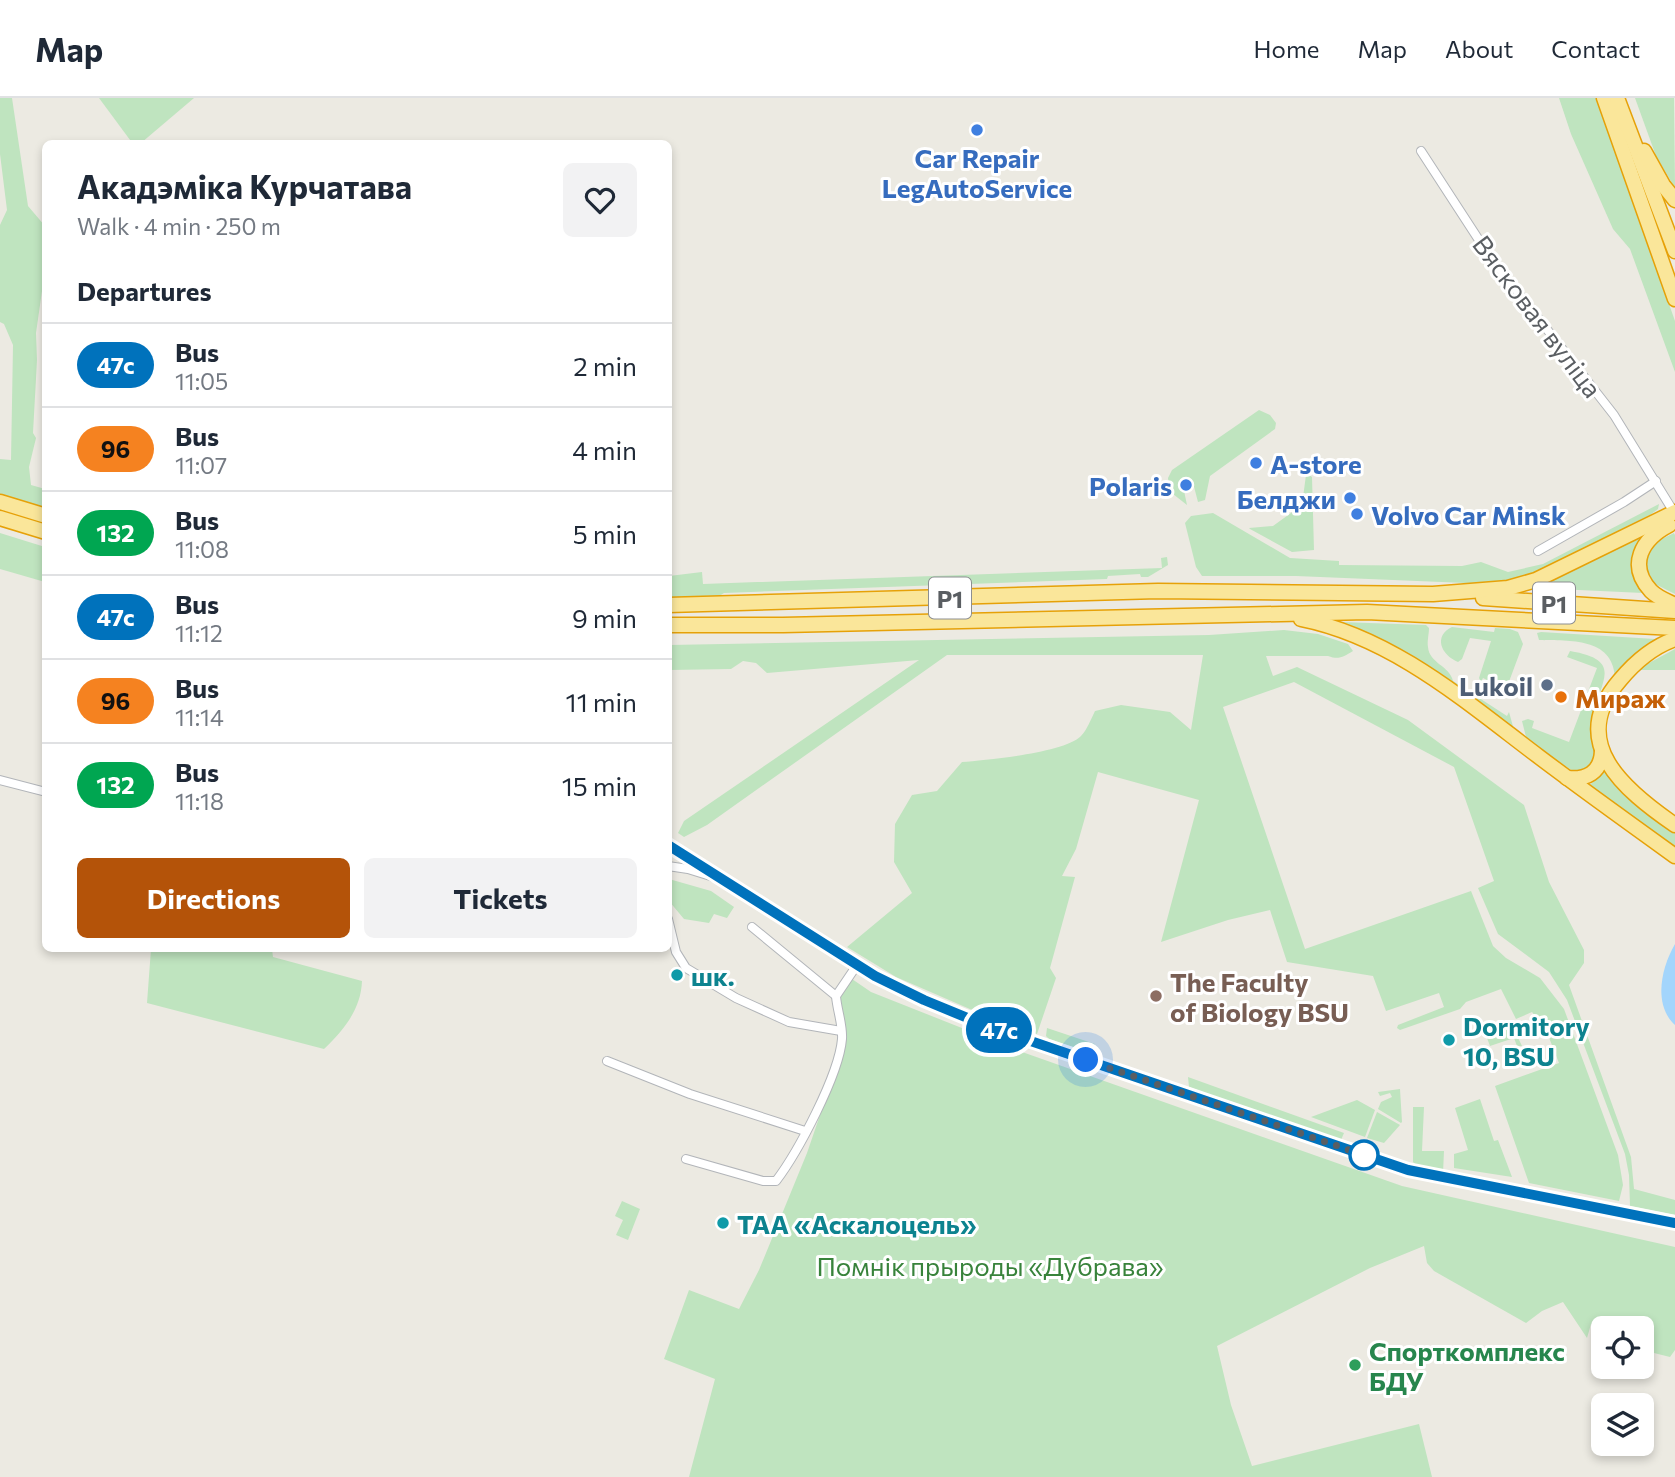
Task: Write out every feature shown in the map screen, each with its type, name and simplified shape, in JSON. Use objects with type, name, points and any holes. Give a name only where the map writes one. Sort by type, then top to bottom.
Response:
[{"type":"highway","points":[[1604,98],[1675,299]]},
{"type":"highway","points":[[1619,104],[1663,185],[1675,200]]},
{"type":"highway","points":[[1619,104],[1675,251]]},
{"type":"highway","points":[[0,502],[42,515]]},
{"type":"highway","points":[[1433,594],[1508,589],[1527,583],[1675,513]]},
{"type":"highway","points":[[0,518],[42,531]]},
{"type":"highway","points":[[1675,522],[1650,537],[1639,561],[1640,572],[1651,591],[1675,605]]},
{"type":"highway","name":"Р1","points":[[672,605],[1158,591],[1433,594],[1675,611]]},
{"type":"highway","name":"Р1","points":[[672,625],[1380,612],[1675,628]]},
{"type":"highway","points":[[1278,614],[1340,630],[1400,657],[1466,702],[1675,856]]},
{"type":"highway","points":[[1675,639],[1644,655],[1608,694],[1599,720],[1598,741],[1610,766],[1626,787],[1675,825]]},
{"type":"highway","points":[[1567,778],[1587,777],[1600,765],[1602,751]]},
{"type":"street","name":"Вясковая вуліца","points":[[1421,151],[1488,254],[1614,415],[1675,513]]},
{"type":"street","points":[[1538,551],[1658,483]]},
{"type":"street","points":[[0,780],[42,791]]},
{"type":"street","points":[[672,867],[720,879],[857,965],[924,1000],[1039,1044],[1408,1170],[1675,1223]]},
{"type":"street","points":[[752,927],[836,996]]},
{"type":"street","points":[[672,936],[676,952],[685,968],[736,999],[789,1022],[841,1031]]},
{"type":"street","points":[[686,1159],[762,1181],[776,1181],[791,1161],[804,1131],[824,1097],[842,1041],[836,996],[857,965]]},
{"type":"street","points":[[607,1061],[690,1094],[804,1131]]},
{"type":"green space","points":[[0,98],[12,98],[28,206],[42,222],[42,291],[36,333],[33,433],[36,438],[29,467],[31,485],[42,488],[42,507],[0,494],[0,459],[11,460],[13,345],[4,324],[0,322],[0,225],[7,210],[0,154]]},
{"type":"green space","points":[[99,98],[194,98],[145,140],[130,140]]},
{"type":"green space","points":[[1559,98],[1596,98],[1675,321],[1675,372],[1630,249],[1613,229],[1571,134]]},
{"type":"green space","points":[[1635,98],[1674,98],[1675,188],[1656,156]]},
{"type":"green space","points":[[1259,410],[1270,415],[1276,423],[1275,429],[1210,476],[1205,500],[1198,502],[1193,483],[1183,486],[1187,505],[1173,494],[1170,495],[1168,478],[1172,470]]},
{"type":"green space","points":[[1308,474],[1312,477],[1314,550],[1292,552],[1249,528],[1273,526],[1302,505]]},
{"type":"green space","points":[[1659,504],[1658,509],[1650,515],[1527,578],[1490,584],[1296,576],[1202,576],[1196,567],[1185,523],[1191,516],[1213,513],[1290,558],[1339,561],[1339,565],[1462,566],[1481,562],[1508,572],[1543,564]]},
{"type":"green space","points":[[1654,527],[1646,536],[1643,593],[1536,588],[1536,585]]},
{"type":"green space","points":[[0,533],[42,546],[42,581],[0,569]]},
{"type":"green space","points":[[1674,533],[1675,594],[1652,585],[1646,571],[1646,559],[1655,543],[1661,537]]},
{"type":"green space","points":[[1167,557],[1168,565],[1148,577],[1141,577],[1140,574],[1108,576],[1107,579],[724,593],[716,598],[672,597],[672,576],[702,572],[703,584],[1162,568],[1161,558]]},
{"type":"green space","points":[[1341,622],[1426,625],[1429,628],[1428,645],[1432,657],[1448,672],[1453,681],[1507,716],[1509,712],[1514,730],[1340,626]]},
{"type":"green space","points":[[1452,627],[1494,632],[1495,628],[1510,629],[1518,632],[1523,644],[1507,687],[1502,690],[1501,687],[1496,687],[1495,691],[1485,685],[1487,680],[1483,678],[1481,682],[1479,678],[1491,641],[1470,638],[1462,659],[1458,662],[1447,655],[1441,640]]},
{"type":"green space","points":[[1284,630],[1318,634],[1348,644],[1353,651],[1338,658],[1266,656],[1273,676],[1297,667],[1408,720],[1524,805],[1549,882],[1584,950],[1584,963],[1569,985],[1631,1157],[1634,1189],[1675,1200],[1675,1215],[1630,1206],[1625,1154],[1567,1000],[1549,972],[1498,934],[1478,888],[1494,881],[1454,767],[1294,682],[1223,707],[1305,949],[1471,891],[1493,946],[1506,958],[1540,978],[1564,1009],[1618,1155],[1623,1185],[1619,1201],[1529,1183],[1495,1086],[1559,1063],[1546,1030],[1532,1012],[1516,1019],[1501,989],[1466,1002],[1460,1009],[1400,1030],[1398,1025],[1444,1007],[1439,993],[1386,1011],[1373,976],[1287,962],[1270,910],[1228,920],[1161,942],[1199,800],[1098,772],[1076,849],[1062,876],[1075,877],[1050,968],[1056,978],[1037,1034],[986,1016],[896,977],[847,947],[912,893],[894,862],[895,824],[912,795],[937,791],[962,762],[1024,755],[1072,742],[1083,734],[1095,711],[1121,705],[1170,712],[1191,730],[1203,655],[947,655],[707,825],[684,837],[678,833],[684,821],[919,660],[767,673],[756,663],[743,661],[731,669],[672,670],[672,645],[1209,635]]},
{"type":"green space","points":[[1537,633],[1656,641],[1615,677],[1612,664],[1598,648],[1576,642],[1539,640]]},
{"type":"green space","points":[[1675,649],[1675,670],[1636,670]]},
{"type":"green space","points":[[1570,651],[1588,655],[1599,661],[1604,668],[1594,720],[1593,761],[1591,768],[1576,773],[1527,741],[1522,721],[1534,721],[1532,728],[1569,742],[1597,668],[1567,657]]},
{"type":"green space","points":[[1605,769],[1675,831],[1675,851],[1590,785]]},
{"type":"green space","points":[[672,880],[711,891],[734,907],[727,918],[714,914],[709,923],[684,919],[672,905]]},
{"type":"green space","points":[[151,952],[272,952],[273,957],[362,981],[355,1010],[324,1049],[147,1003]]},
{"type":"green space","name":"Помнік прыроды «Дубрава»","points":[[852,979],[871,992],[1025,1053],[1402,1186],[1675,1247],[1675,1350],[1670,1357],[1654,1353],[1654,1316],[1591,1316],[1587,1338],[1563,1302],[1542,1311],[1526,1323],[1434,1271],[1427,1263],[1424,1246],[1370,1268],[1217,1346],[1231,1405],[1252,1466],[1419,1424],[1432,1477],[689,1477],[715,1379],[664,1359],[689,1290],[739,1309],[759,1270],[807,1153],[844,1045],[838,997]]},
{"type":"green space","points":[[1510,1021],[1522,1046],[1517,1046],[1514,1038],[1490,1046],[1484,1030]]},
{"type":"green space","points":[[1047,1028],[1095,1044],[1088,1052],[1049,1039],[1046,1036]]},
{"type":"green space","points":[[1188,1077],[1344,1133],[1341,1140],[1328,1138],[1189,1087]]},
{"type":"green space","points":[[1400,1089],[1401,1123],[1378,1109],[1381,1102],[1392,1097],[1390,1093],[1380,1096],[1378,1092]]},
{"type":"green space","points":[[1480,1099],[1494,1141],[1498,1140],[1512,1177],[1454,1168],[1454,1154],[1468,1150],[1455,1108]]},
{"type":"green space","points":[[1357,1100],[1375,1110],[1365,1137],[1311,1117]]},
{"type":"green space","points":[[1413,1107],[1424,1107],[1422,1151],[1444,1151],[1443,1173],[1421,1169],[1413,1162]]},
{"type":"green space","points":[[1377,1112],[1400,1125],[1384,1143],[1367,1138]]},
{"type":"green space","points":[[622,1201],[640,1209],[628,1240],[616,1235],[623,1220],[615,1216]]},
{"type":"water","points":[[1675,944],[1675,1025],[1664,1007],[1662,986],[1666,964]]},
{"type":"bus line","name":"47с","points":[[672,848],[875,976],[987,1026],[1408,1170],[1675,1223]]},
{"type":"place","name":"Car Repair LegAutoService","points":[[977,130]]},
{"type":"place","name":"А-store","points":[[1256,463]]},
{"type":"place","name":"Polaris","points":[[1186,485]]},
{"type":"place","name":"Белджи","points":[[1350,498]]},
{"type":"place","name":"Volvo Car Minsk","points":[[1357,514]]},
{"type":"place","name":"Lukoil","points":[[1547,685]]},
{"type":"place","name":"Мираж","points":[[1561,697]]},
{"type":"place","name":"шк.","points":[[677,975]]},
{"type":"place","name":"The Faculty of Biology BSU","points":[[1156,996]]},
{"type":"place","name":"Dormitory 10, BSU","points":[[1449,1040]]},
{"type":"place","name":"ТАА «Аскалоцель»","points":[[723,1223]]},
{"type":"place","name":"Спорткомплекс БДУ","points":[[1355,1365]]},
{"type":"route","points":[[1086,1060],[1364,1155]]}]
